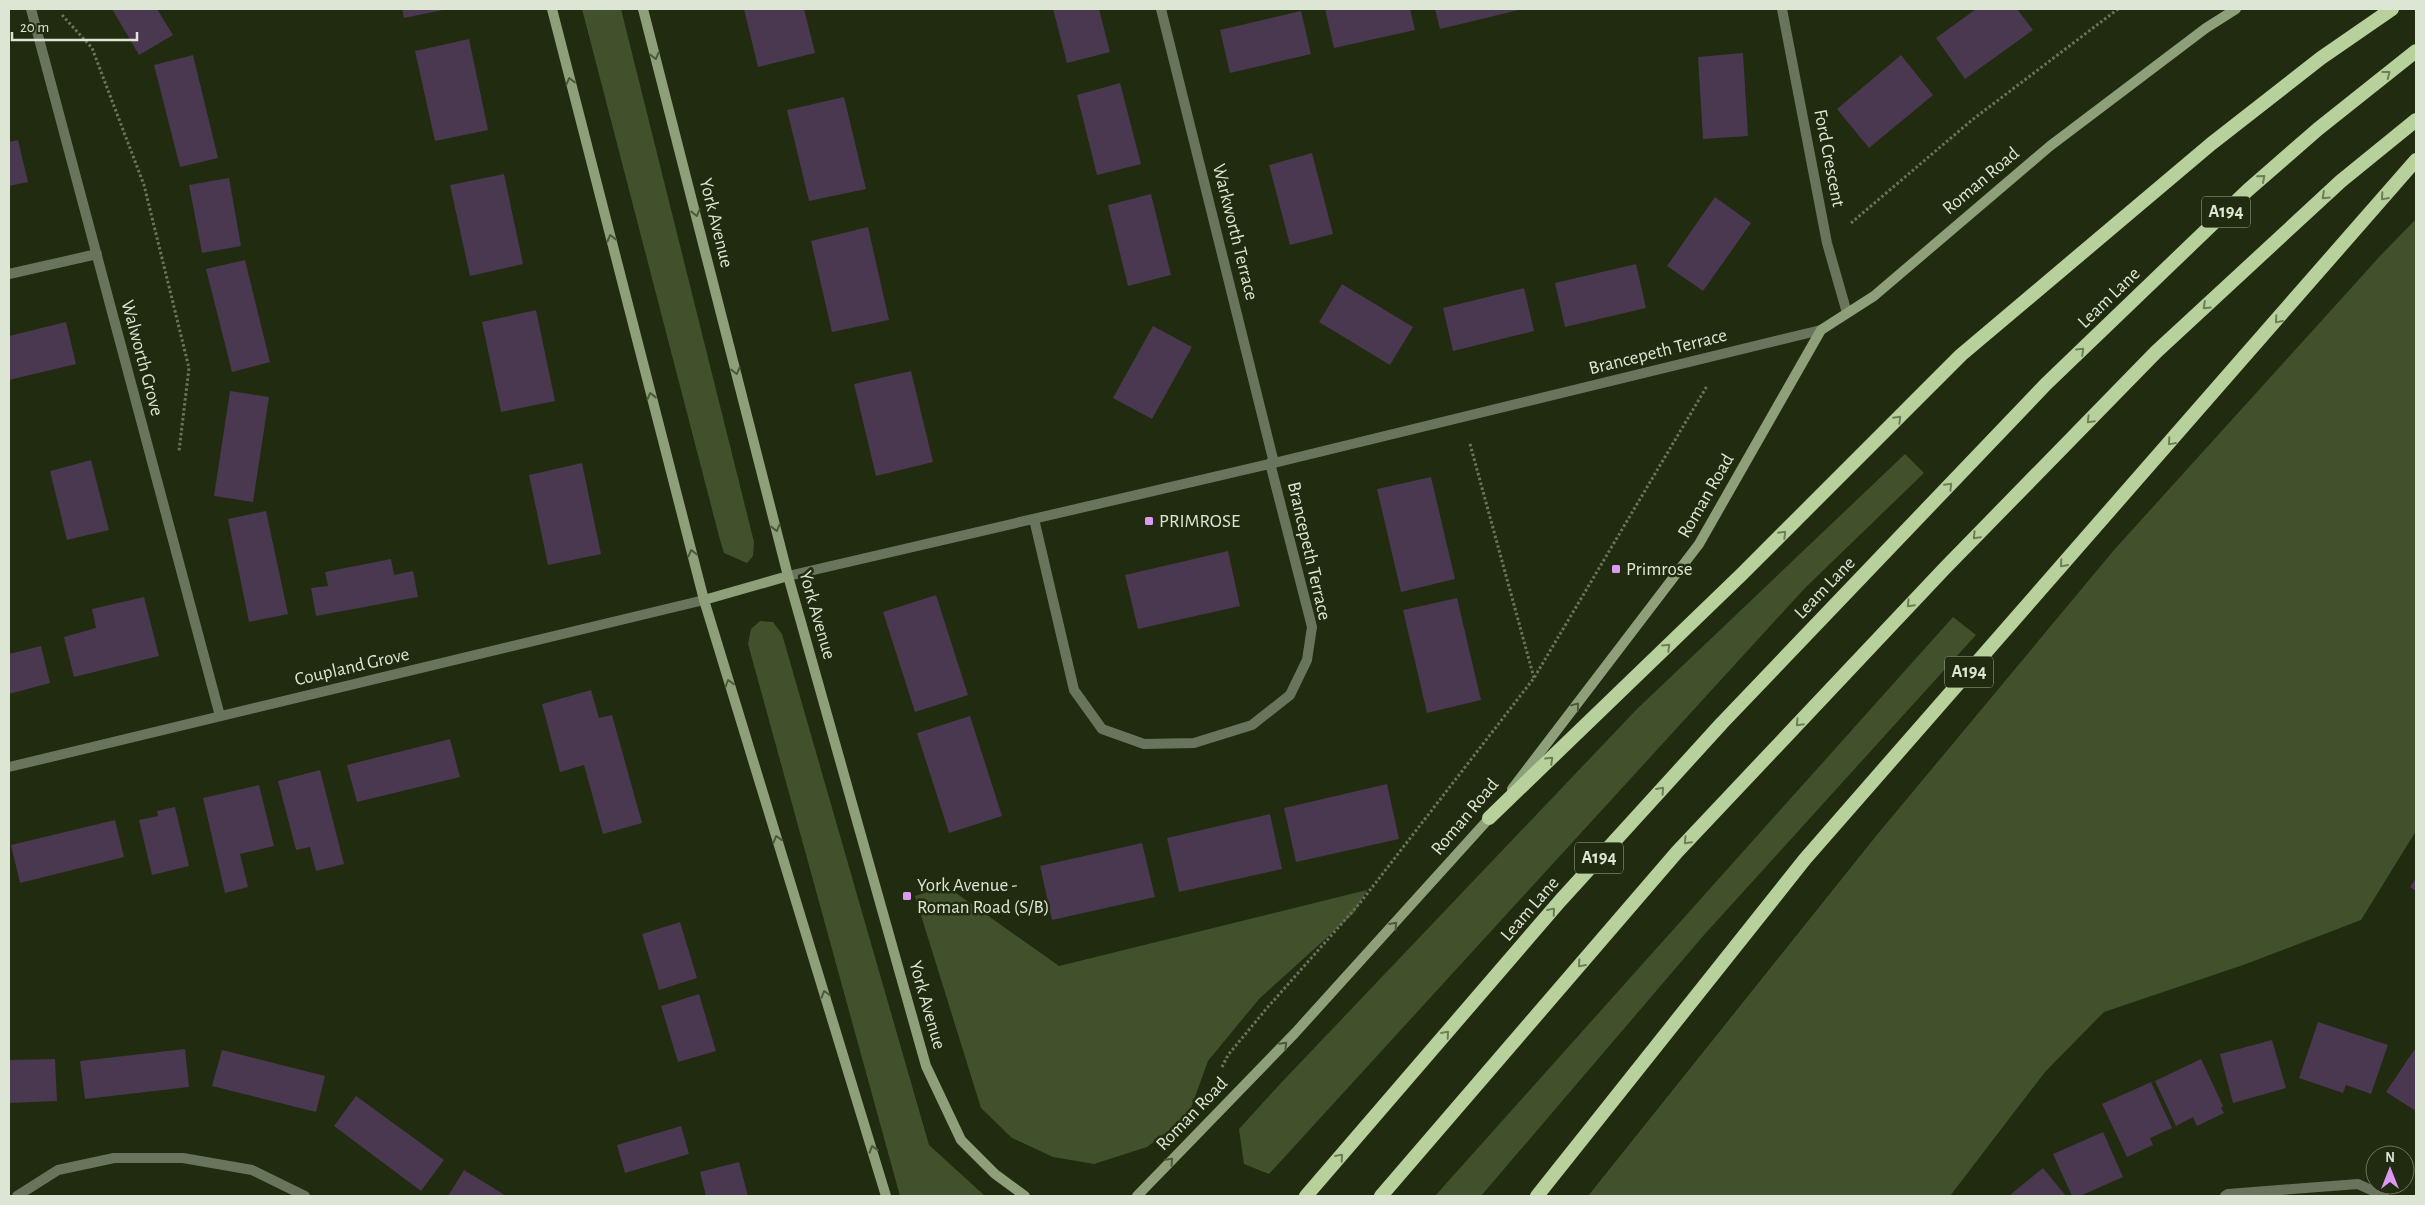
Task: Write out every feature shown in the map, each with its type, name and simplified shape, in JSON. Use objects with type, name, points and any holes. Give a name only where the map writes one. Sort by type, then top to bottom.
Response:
[{"type":"highway","points":[[1489,818],[1741,575],[1961,355],[2211,144],[2321,58],[2392,9]]},
{"type":"highway","name":"Leam Lane","points":[[1307,1195],[1560,902],[1715,730],[2046,384],[2248,190],[2318,129],[2416,51]]},
{"type":"highway","name":"A194","points":[[1381,1196],[1677,852],[1944,569],[2156,352],[2341,181],[2416,120]]},
{"type":"highway","name":"A194","points":[[1537,1196],[1804,859],[2416,160]]},
{"type":"main road","points":[[552,9],[704,600],[886,1196]]},
{"type":"main road","name":"York Avenue","points":[[643,9],[788,576],[926,1066],[961,1140],[995,1174],[1025,1196]]},
{"type":"main road","name":"Roman Road","points":[[1137,1196],[1295,1034],[1489,818],[1699,544],[1821,330],[1874,296],[2050,146],[2206,28],[2236,9]]},
{"type":"main road","points":[[704,600],[788,576]]},
{"type":"street","name":"Walworth Grove","points":[[31,9],[220,716]]},
{"type":"street","name":"Warkworth Terrace","points":[[1161,9],[1272,463]]},
{"type":"street","name":"Ford Crescent","points":[[1782,9],[1828,243],[1847,312]]},
{"type":"street","points":[[9,274],[97,254]]},
{"type":"street","name":"Brancepeth Terrace","points":[[788,576],[1272,463],[1821,330]]},
{"type":"street","name":"Brancepeth Terrace","points":[[1034,519],[1074,690],[1102,729],[1144,744],[1194,743],[1252,725],[1290,695],[1306,660],[1312,627],[1272,463]]},
{"type":"street","name":"Coupland Grove","points":[[9,767],[704,600]]},
{"type":"street","points":[[17,1196],[58,1170],[114,1158],[183,1158],[252,1170],[306,1196]]},
{"type":"street","points":[[2225,1196],[2228,1194],[2358,1184],[2384,1196]]},
{"type":"path","points":[[56,9],[92,48],[144,185],[189,368],[179,453]]},
{"type":"path","points":[[1828,243],[1972,120],[2118,9]]},
{"type":"path","points":[[1219,1072],[1228,1055],[1360,903],[1534,678],[1727,353]]},
{"type":"path","points":[[1462,417],[1534,678]]},
{"type":"green space","points":[[582,9],[621,9],[754,542],[753,556],[747,563],[724,553],[720,540]]},
{"type":"green space","points":[[2416,219],[2416,831],[2361,920],[2246,964],[2104,1012],[2045,1072],[1950,1196],[1588,1196],[1876,836],[2114,550],[2381,255]]},
{"type":"green space","points":[[1905,454],[1924,473],[1805,588],[1269,1174],[1244,1164],[1239,1129],[1280,1084],[1637,709]]},
{"type":"green space","points":[[1953,617],[1976,635],[1704,935],[1481,1196],[1435,1196]]},
{"type":"green space","points":[[760,621],[773,622],[782,634],[929,1145],[985,1196],[900,1196],[748,644],[751,629]]},
{"type":"green space","points":[[946,886],[1059,966],[1367,890],[1354,913],[1259,999],[1208,1061],[1188,1116],[1147,1147],[1094,1164],[1053,1157],[1012,1138],[981,1108],[915,896]]},
{"type":"building","points":[[112,9],[157,9],[173,35],[139,55]]},
{"type":"building","points":[[402,9],[443,9],[443,10],[404,18]]},
{"type":"building","points":[[744,9],[804,9],[815,53],[758,67]]},
{"type":"building","points":[[1053,9],[1099,9],[1110,52],[1067,63]]},
{"type":"building","points":[[1325,9],[1410,9],[1415,30],[1334,48]]},
{"type":"building","points":[[1435,9],[1523,9],[1440,29]]},
{"type":"building","points":[[1976,9],[2017,9],[2033,30],[1965,79],[1936,38]]},
{"type":"building","points":[[1301,11],[1311,54],[1230,73],[1220,30]]},
{"type":"building","points":[[469,39],[488,130],[435,141],[415,51]]},
{"type":"building","points":[[1743,53],[1748,136],[1703,139],[1698,57]]},
{"type":"building","points":[[193,55],[218,158],[180,167],[154,65]]},
{"type":"building","points":[[1901,55],[1933,95],[1869,148],[1837,109]]},
{"type":"building","points":[[1120,83],[1141,164],[1097,175],[1077,95]]},
{"type":"building","points":[[844,97],[866,189],[809,201],[787,110]]},
{"type":"building","points":[[18,140],[28,182],[9,186],[9,142]]},
{"type":"building","points":[[1312,153],[1333,234],[1290,245],[1269,165]]},
{"type":"building","points":[[504,174],[523,264],[470,276],[450,185]]},
{"type":"building","points":[[229,178],[241,246],[202,253],[189,185]]},
{"type":"building","points":[[1151,194],[1171,275],[1128,286],[1108,205]]},
{"type":"building","points":[[1715,197],[1751,223],[1703,291],[1667,266]]},
{"type":"building","points":[[868,227],[889,320],[832,332],[811,241]]},
{"type":"building","points":[[245,260],[270,362],[232,372],[206,269]]},
{"type":"building","points":[[1636,264],[1646,308],[1565,327],[1555,283]]},
{"type":"building","points":[[1342,284],[1413,327],[1390,365],[1319,322]]},
{"type":"building","points":[[1524,288],[1534,331],[1453,351],[1443,308]]},
{"type":"building","points":[[536,310],[555,401],[501,412],[482,322]]},
{"type":"building","points":[[66,322],[76,364],[9,380],[9,336]]},
{"type":"building","points":[[1153,326],[1192,347],[1152,419],[1113,398]]},
{"type":"building","points":[[911,371],[933,462],[876,476],[854,384]]},
{"type":"building","points":[[230,391],[269,397],[253,502],[214,496]]},
{"type":"building","points":[[91,460],[109,530],[67,540],[50,471]]},
{"type":"building","points":[[582,463],[601,554],[548,565],[529,475]]},
{"type":"building","points":[[1431,477],[1455,579],[1401,592],[1377,489]]},
{"type":"building","points":[[266,511],[288,614],[249,622],[228,519]]},
{"type":"building","points":[[1228,551],[1240,606],[1138,629],[1125,575]]},
{"type":"building","points":[[391,559],[394,575],[413,571],[418,597],[316,616],[311,588],[328,586],[325,572]]},
{"type":"building","points":[[936,595],[968,695],[915,712],[883,612]]},
{"type":"building","points":[[144,597],[159,656],[74,677],[64,637],[96,628],[92,609]]},
{"type":"building","points":[[1457,598],[1481,700],[1427,713],[1403,610]]},
{"type":"building","points":[[41,646],[50,683],[9,694],[9,654]]},
{"type":"building","points":[[591,690],[599,718],[612,715],[642,823],[603,834],[584,765],[560,772],[542,704]]},
{"type":"building","points":[[970,716],[1002,816],[949,833],[917,733]]},
{"type":"building","points":[[450,739],[460,777],[357,802],[347,765]]},
{"type":"building","points":[[320,770],[344,864],[316,871],[310,847],[296,850],[278,781]]},
{"type":"building","points":[[1387,784],[1399,839],[1296,862],[1284,808]]},
{"type":"building","points":[[259,785],[274,846],[240,854],[248,887],[225,893],[203,798]]},
{"type":"building","points":[[175,807],[189,866],[152,875],[139,820],[158,816],[157,811]]},
{"type":"building","points":[[1270,814],[1282,869],[1179,892],[1167,838]]},
{"type":"building","points":[[115,820],[124,857],[20,883],[11,845]]},
{"type":"building","points":[[1142,843],[1155,897],[1052,920],[1040,866]]},
{"type":"building","points":[[2416,878],[2416,891],[2410,887]]},
{"type":"building","points":[[680,922],[697,978],[659,990],[642,934]]},
{"type":"building","points":[[699,994],[716,1051],[678,1062],[661,1006]]},
{"type":"building","points":[[2318,1022],[2388,1045],[2371,1094],[2346,1085],[2343,1093],[2299,1078]]},
{"type":"building","points":[[2272,1040],[2286,1088],[2233,1103],[2220,1054]]},
{"type":"building","points":[[185,1049],[189,1087],[85,1099],[80,1061]]},
{"type":"building","points":[[222,1050],[325,1076],[316,1112],[212,1086]]},
{"type":"building","points":[[2414,1050],[2416,1051],[2416,1111],[2386,1092]]},
{"type":"building","points":[[55,1059],[57,1101],[9,1103],[9,1060]]},
{"type":"building","points":[[2201,1059],[2223,1106],[2221,1108],[2224,1113],[2197,1126],[2193,1117],[2176,1126],[2155,1081]]},
{"type":"building","points":[[2151,1082],[2172,1128],[2150,1138],[2153,1145],[2127,1157],[2102,1104]]},
{"type":"building","points":[[356,1096],[444,1160],[421,1191],[334,1126]]},
{"type":"building","points":[[681,1126],[689,1154],[625,1173],[617,1145]]},
{"type":"building","points":[[2103,1132],[2123,1177],[2080,1196],[2072,1196],[2053,1154]]},
{"type":"building","points":[[739,1162],[748,1196],[706,1196],[700,1172]]},
{"type":"building","points":[[2043,1168],[2066,1196],[2010,1195]]},
{"type":"building","points":[[464,1170],[495,1189],[506,1196],[448,1196]]},
{"type":"place","name":"PRIMROSE","points":[[1149,521]]},
{"type":"place","name":"Primrose","points":[[1616,569]]},
{"type":"place","name":"York Avenue - Roman Road (S/B)","points":[[907,896]]}]
